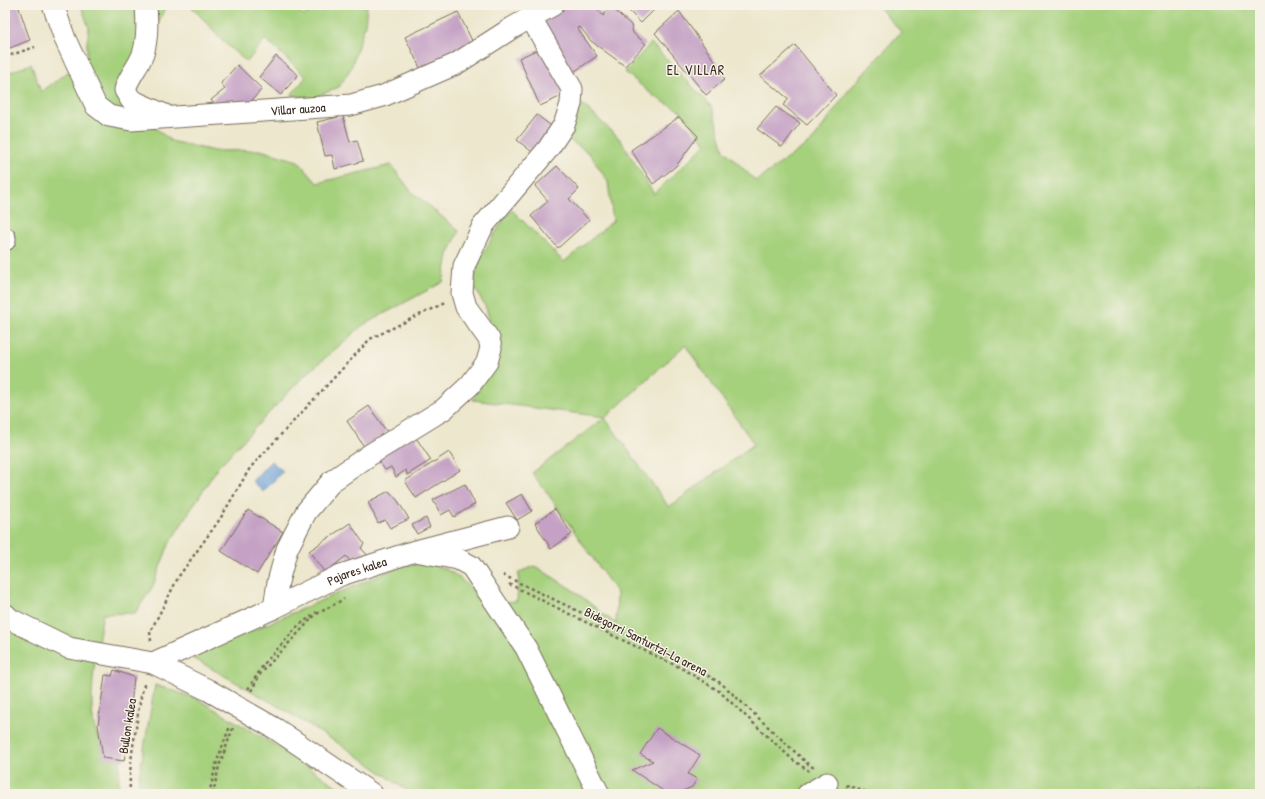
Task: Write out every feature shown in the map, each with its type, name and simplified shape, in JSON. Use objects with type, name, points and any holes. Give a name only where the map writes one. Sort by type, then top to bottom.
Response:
[{"type":"street","name":"Villar auzoa","points":[[53,5],[65,39],[96,106],[109,116],[131,120],[351,105],[383,96],[456,64],[553,5]]},
{"type":"street","points":[[146,5],[147,27],[142,54],[135,71],[127,81],[125,90],[131,100],[170,117]]},
{"type":"street","points":[[274,608],[278,582],[287,549],[306,512],[332,481],[371,454],[444,409],[470,385],[487,362],[491,348],[489,339],[466,307],[462,293],[464,266],[483,226],[548,149],[564,125],[571,104],[572,89],[531,18]]},
{"type":"street","points":[[415,551],[508,527]]},
{"type":"street","name":"Pajares kalea","points":[[153,662],[274,608],[341,575],[415,551],[458,559],[471,566],[526,648],[599,794]]},
{"type":"street","points":[[5,614],[10,619],[70,648],[153,662],[208,690],[276,728],[372,794]]},
{"type":"street","points":[[808,794],[829,779]]},
{"type":"path","points":[[5,57],[35,47]]},
{"type":"path","points":[[153,662],[150,632],[179,576],[220,519],[250,468],[370,339],[428,312],[462,293]]},
{"type":"path","points":[[497,572],[686,663],[722,684],[808,764],[829,779],[873,794]]},
{"type":"path","name":"Bidegorri Santurtzi-La arena","points":[[504,582],[683,669],[719,691],[793,760],[858,794]]},
{"type":"path","points":[[209,794],[217,761],[240,708],[264,664],[298,626],[326,605],[348,595]]},
{"type":"path","name":"Bullon kalea","points":[[130,794],[129,776],[137,717],[143,688],[153,662]]},
{"type":"path","points":[[213,794],[219,766],[240,708]]},
{"type":"green space","points":[[81,5],[166,5],[126,103],[171,141],[214,151],[260,150],[298,161],[317,183],[391,165],[411,191],[459,231],[448,255],[443,282],[363,325],[301,379],[218,467],[169,544],[152,588],[135,613],[103,614],[93,680],[93,716],[95,731],[101,742],[120,757],[118,794],[5,794],[5,74],[31,64],[41,92],[87,58],[89,28]]},
{"type":"green space","points":[[190,5],[293,5],[304,16],[316,5],[367,6],[365,24],[351,68],[339,87],[313,98],[291,95],[306,77],[265,39],[247,62],[229,47]]},
{"type":"green space","points":[[877,5],[1260,5],[1260,794],[440,794],[435,791],[412,794],[352,752],[276,705],[191,657],[403,565],[431,565],[450,571],[466,584],[485,604],[517,601],[519,572],[535,566],[573,590],[616,624],[617,593],[532,473],[605,417],[473,400],[499,352],[486,308],[473,284],[481,256],[504,219],[512,210],[564,262],[613,221],[608,182],[590,154],[564,136],[580,102],[620,139],[654,194],[706,144],[681,111],[655,97],[625,72],[651,43],[712,107],[724,150],[756,181],[813,140],[848,91],[901,32]],"holes":[[[685,345],[754,444],[669,507],[605,418]]]},
{"type":"green space","points":[[155,685],[196,698],[280,748],[348,794],[140,794],[138,783]]},
{"type":"water","points":[[271,461],[283,471],[263,492],[252,481]]},
{"type":"building","points":[[5,5],[18,5],[30,40],[5,50]]},
{"type":"building","points":[[566,5],[595,5],[603,16],[610,6],[631,25],[633,33],[646,44],[625,66],[591,41],[580,27],[577,28],[597,56],[568,76],[539,26]]},
{"type":"building","points":[[623,5],[659,5],[641,23]]},
{"type":"building","points":[[679,11],[719,67],[716,69],[725,79],[706,95],[655,33]]},
{"type":"building","points":[[458,12],[476,49],[423,74],[405,37]]},
{"type":"building","points":[[795,45],[836,95],[807,125],[783,105],[789,99],[760,76]]},
{"type":"building","points":[[545,46],[566,94],[540,106],[519,58]]},
{"type":"building","points":[[276,56],[298,75],[281,95],[259,77]]},
{"type":"building","points":[[237,65],[262,89],[244,109],[219,111],[211,100],[225,89],[221,83]]},
{"type":"building","points":[[776,107],[800,123],[782,147],[757,129]]},
{"type":"building","points":[[537,115],[555,129],[536,155],[517,140]]},
{"type":"building","points":[[343,116],[350,142],[357,140],[363,161],[335,169],[332,155],[325,156],[317,122]]},
{"type":"building","points":[[679,117],[698,136],[676,166],[653,184],[631,150]]},
{"type":"building","points":[[557,166],[579,189],[569,199],[589,220],[558,248],[531,216],[548,201],[535,186]]},
{"type":"building","points":[[369,406],[387,432],[365,448],[347,421]]},
{"type":"building","points":[[414,435],[431,460],[407,475],[406,470],[396,477],[391,467],[385,470],[377,458]]},
{"type":"building","points":[[449,452],[460,470],[416,498],[405,481]]},
{"type":"building","points":[[465,484],[475,504],[454,517],[450,510],[441,515],[433,500]]},
{"type":"building","points":[[389,491],[398,501],[409,519],[390,528],[385,520],[378,523],[368,502]]},
{"type":"building","points":[[522,494],[532,511],[517,520],[506,503]]},
{"type":"building","points":[[555,509],[572,534],[551,549],[535,523]]},
{"type":"building","points":[[248,510],[283,532],[257,574],[221,551]]},
{"type":"building","points":[[426,518],[430,527],[417,534],[412,525]]},
{"type":"building","points":[[350,523],[364,544],[361,548],[369,557],[354,566],[346,556],[325,573],[309,551]]},
{"type":"building","points":[[114,670],[134,677],[124,761],[103,758],[98,725],[105,675],[112,676]]},
{"type":"building","points":[[657,728],[700,755],[688,774],[697,779],[692,787],[676,794],[668,794],[632,770],[653,761],[640,754]]},
{"type":"district","name":"EL VILLAR","points":[[696,69]]}]
